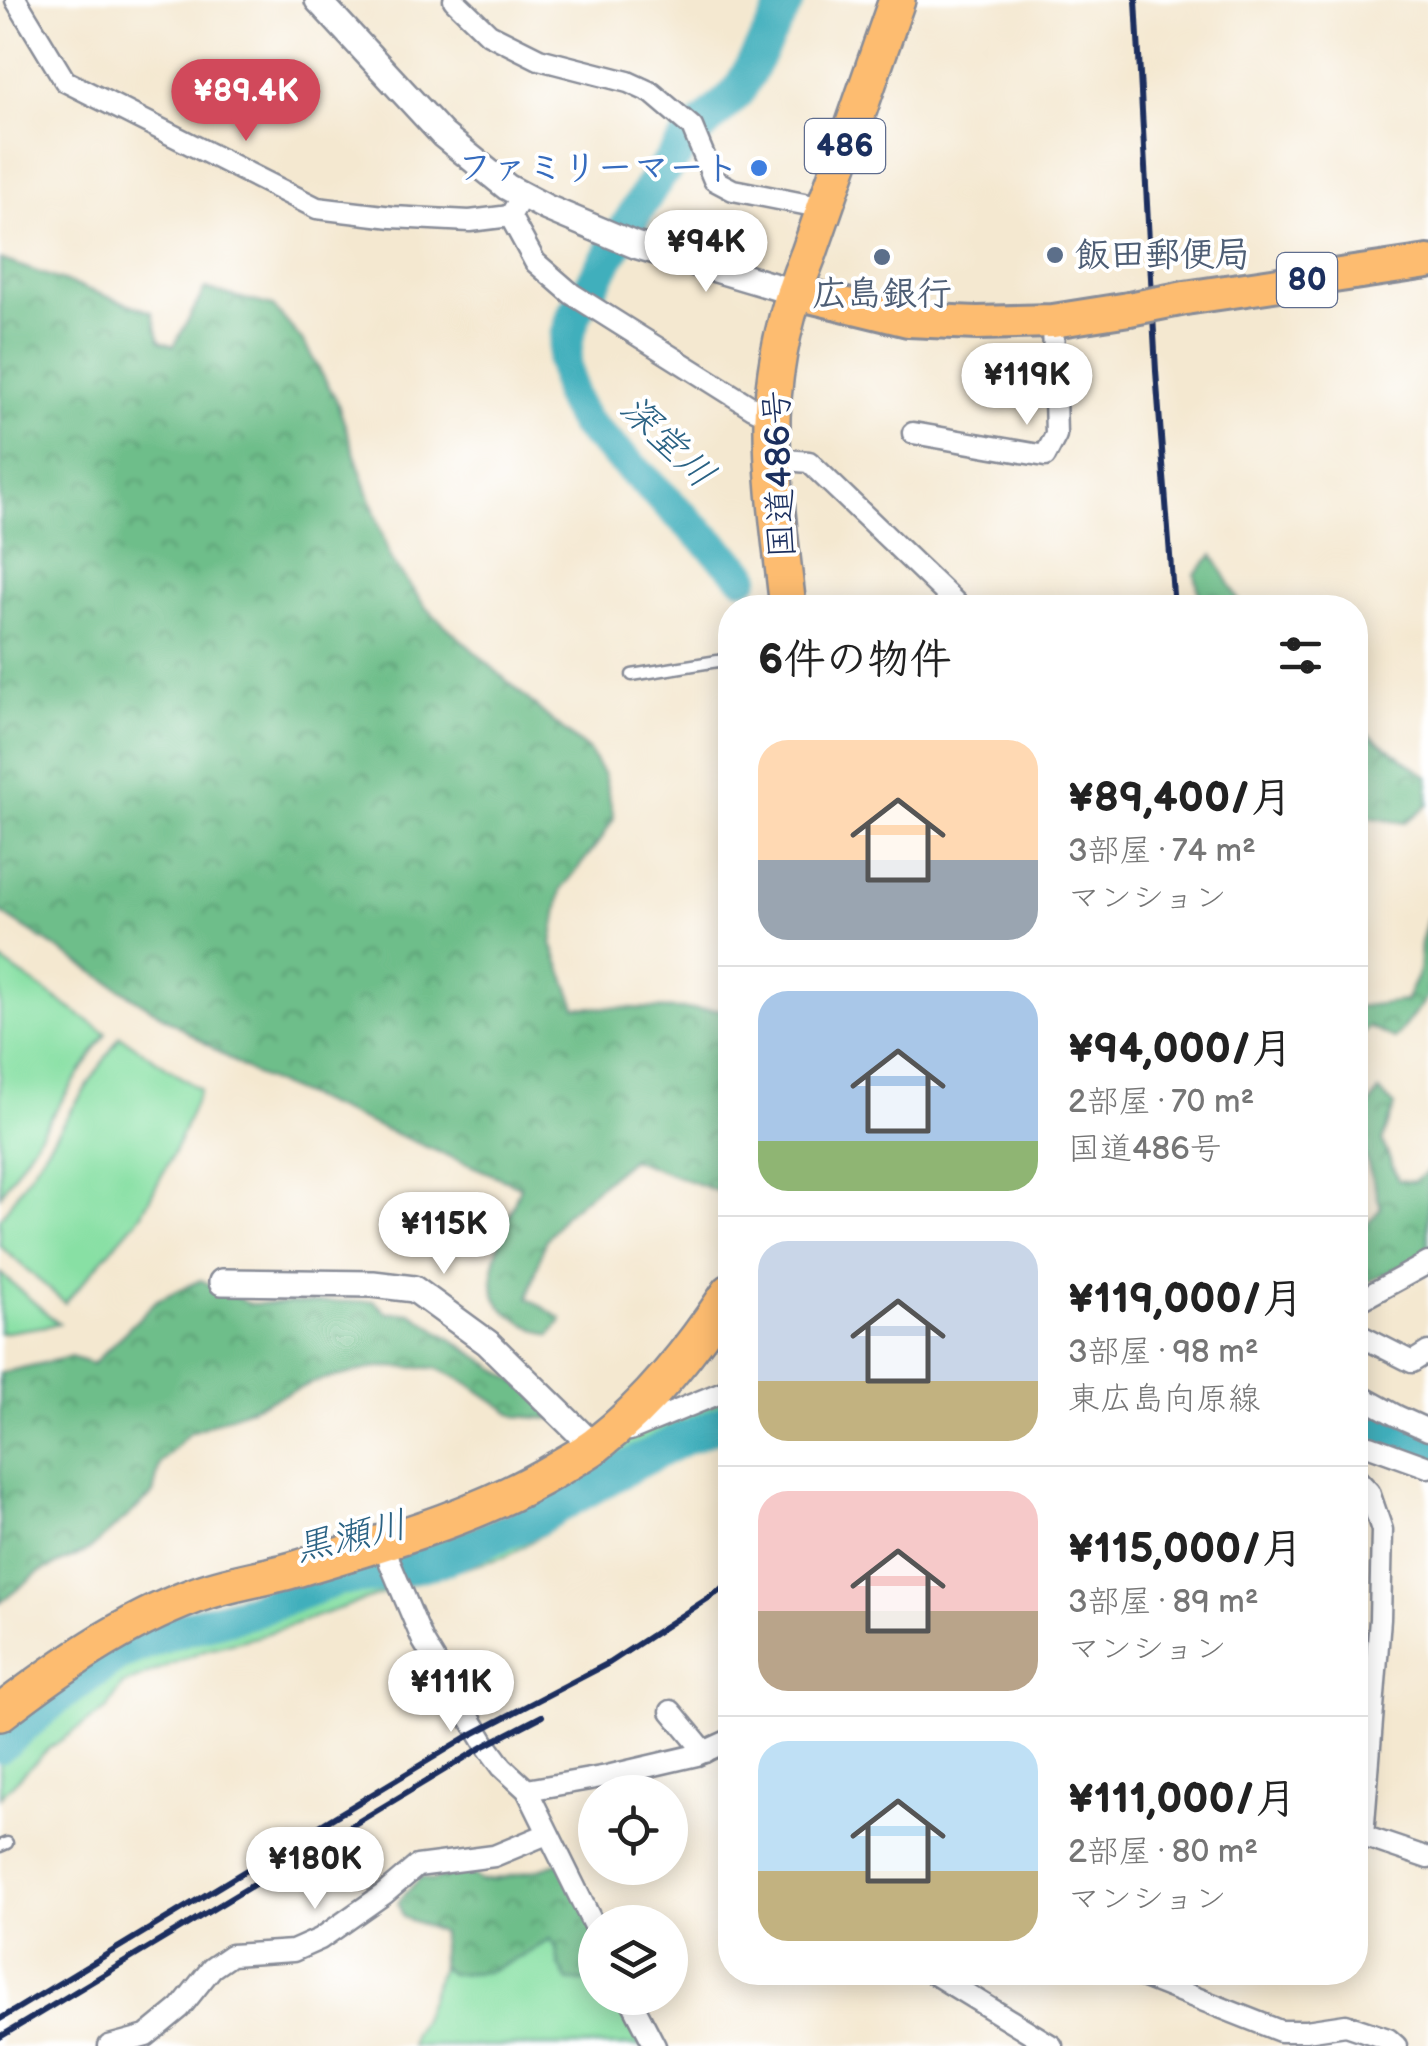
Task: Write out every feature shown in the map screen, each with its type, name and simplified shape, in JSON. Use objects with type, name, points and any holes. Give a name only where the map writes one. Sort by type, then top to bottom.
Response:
[{"type":"highway","name":"国道486号","points":[[787,595],[775,494],[772,417],[776,373],[793,292],[897,0]]},
{"type":"highway","points":[[0,1713],[121,1629],[196,1594],[388,1552],[508,1496],[594,1447],[621,1424],[692,1348],[718,1310]]},
{"type":"main road","name":"80","points":[[793,292],[908,320],[1054,321],[1428,262]]},
{"type":"street","points":[[16,0],[65,81],[317,208],[470,221],[516,205],[793,292]]},
{"type":"street","points":[[318,0],[443,135],[507,186],[535,262],[572,294],[772,417]]},
{"type":"street","points":[[454,0],[489,34],[540,59],[628,82],[652,93],[692,127],[714,180],[734,190],[824,208]]},
{"type":"street","points":[[913,433],[1044,456],[1056,435],[1054,321]]},
{"type":"street","points":[[774,458],[809,462],[947,595]]},
{"type":"street","points":[[1368,1296],[1428,1264]]},
{"type":"street","points":[[222,1282],[373,1284],[414,1289],[488,1343],[594,1447]]},
{"type":"street","points":[[1368,1340],[1412,1362],[1428,1352]]},
{"type":"street","points":[[621,1424],[630,1430],[718,1394]]},
{"type":"street","points":[[1368,1401],[1428,1430]]},
{"type":"street","points":[[1368,1446],[1428,1468]]},
{"type":"street","points":[[1368,1490],[1382,1530],[1380,1618],[1368,1701]]},
{"type":"street","points":[[388,1552],[424,1641],[486,1745],[527,1790],[583,1905]]},
{"type":"street","points":[[671,1711],[705,1752]]},
{"type":"street","points":[[527,1790],[607,1776],[718,1746]]},
{"type":"street","points":[[109,2046],[146,2036],[180,2008],[212,1968],[231,1956],[293,1950],[320,1939],[417,1866],[494,1856],[547,1834]]},
{"type":"street","points":[[1368,1842],[1428,1858]]},
{"type":"street","points":[[952,1985],[1052,2046]]},
{"type":"street","points":[[1164,1985],[1280,2031],[1346,2025],[1388,2039],[1396,2046]]},
{"type":"street","points":[[639,2015],[655,2046]]},
{"type":"lane","points":[[632,676],[718,661]]},
{"type":"green space","points":[[0,259],[152,312],[160,341],[174,346],[205,289],[273,306],[304,343],[336,399],[391,560],[427,609],[589,751],[604,775],[614,818],[561,890],[552,944],[576,1007],[718,1010],[718,1192],[631,1159],[564,1215],[545,1241],[528,1298],[562,1319],[550,1336],[508,1313],[493,1286],[497,1252],[520,1186],[255,1075],[0,912]]},
{"type":"green space","points":[[1213,555],[1235,595],[1199,595],[1195,574]]},
{"type":"green space","points":[[1368,733],[1428,777],[1428,805],[1405,823],[1368,817]]},
{"type":"green space","points":[[1428,917],[1428,997],[1394,1039],[1368,1028],[1368,1005],[1405,1001],[1419,972]]},
{"type":"green space","points":[[0,960],[106,1033],[0,1195]]},
{"type":"green space","points":[[120,1036],[200,1090],[141,1215],[65,1303],[0,1246],[0,1219]]},
{"type":"green space","points":[[1379,1091],[1395,1106],[1382,1141],[1398,1180],[1414,1182],[1428,1171],[1428,1256],[1368,1281],[1368,1223],[1381,1208],[1368,1165],[1368,1108]]},
{"type":"green space","points":[[0,1273],[59,1324],[0,1333]]},
{"type":"green space","points":[[201,1280],[250,1304],[374,1301],[387,1313],[411,1313],[532,1392],[553,1419],[516,1416],[466,1382],[437,1368],[379,1367],[317,1381],[189,1433],[160,1463],[153,1494],[88,1551],[39,1572],[0,1603],[0,1373],[70,1357],[93,1364],[157,1300]]},
{"type":"green space","points":[[718,1401],[718,1439],[697,1444],[623,1485],[507,1556],[204,1650],[122,1685],[107,1709],[48,1749],[0,1797],[0,1739],[48,1697],[122,1647],[225,1604],[374,1565],[512,1511],[635,1432]]},
{"type":"green space","points":[[561,1862],[583,1905],[578,1905],[578,1981],[568,1981],[550,1939],[486,1972],[450,1974],[441,1967],[441,1932],[403,1917],[398,1902],[421,1877],[433,1881],[463,1867],[481,1881]]},
{"type":"green space","points":[[551,1939],[559,1965],[578,1976],[578,2015],[629,2015],[641,2046],[411,2046],[441,1967],[450,1974],[521,1957]]},
{"type":"waterway","name":"深堂川","points":[[743,575],[584,422],[570,396],[564,362],[575,312],[653,184],[687,140],[738,92],[788,0]]},
{"type":"waterway","name":"黒瀬川","points":[[1368,1419],[1428,1450]]},
{"type":"waterway","name":"黒瀬川","points":[[0,1746],[56,1698],[119,1653],[173,1631],[250,1611],[339,1578],[373,1576],[443,1559],[534,1520],[626,1468],[718,1424]]},
{"type":"railway","points":[[1136,0],[1156,371],[1173,595]]},
{"type":"railway","points":[[0,2019],[467,1737],[609,1663],[718,1592]]},
{"type":"railway","points":[[0,2037],[486,1745],[542,1716]]},
{"type":"place","name":"ファミリーマート","points":[[759,168]]},
{"type":"place","name":"飯田郵便局","points":[[1055,255]]},
{"type":"place","name":"広島銀行","points":[[882,257]]}]
